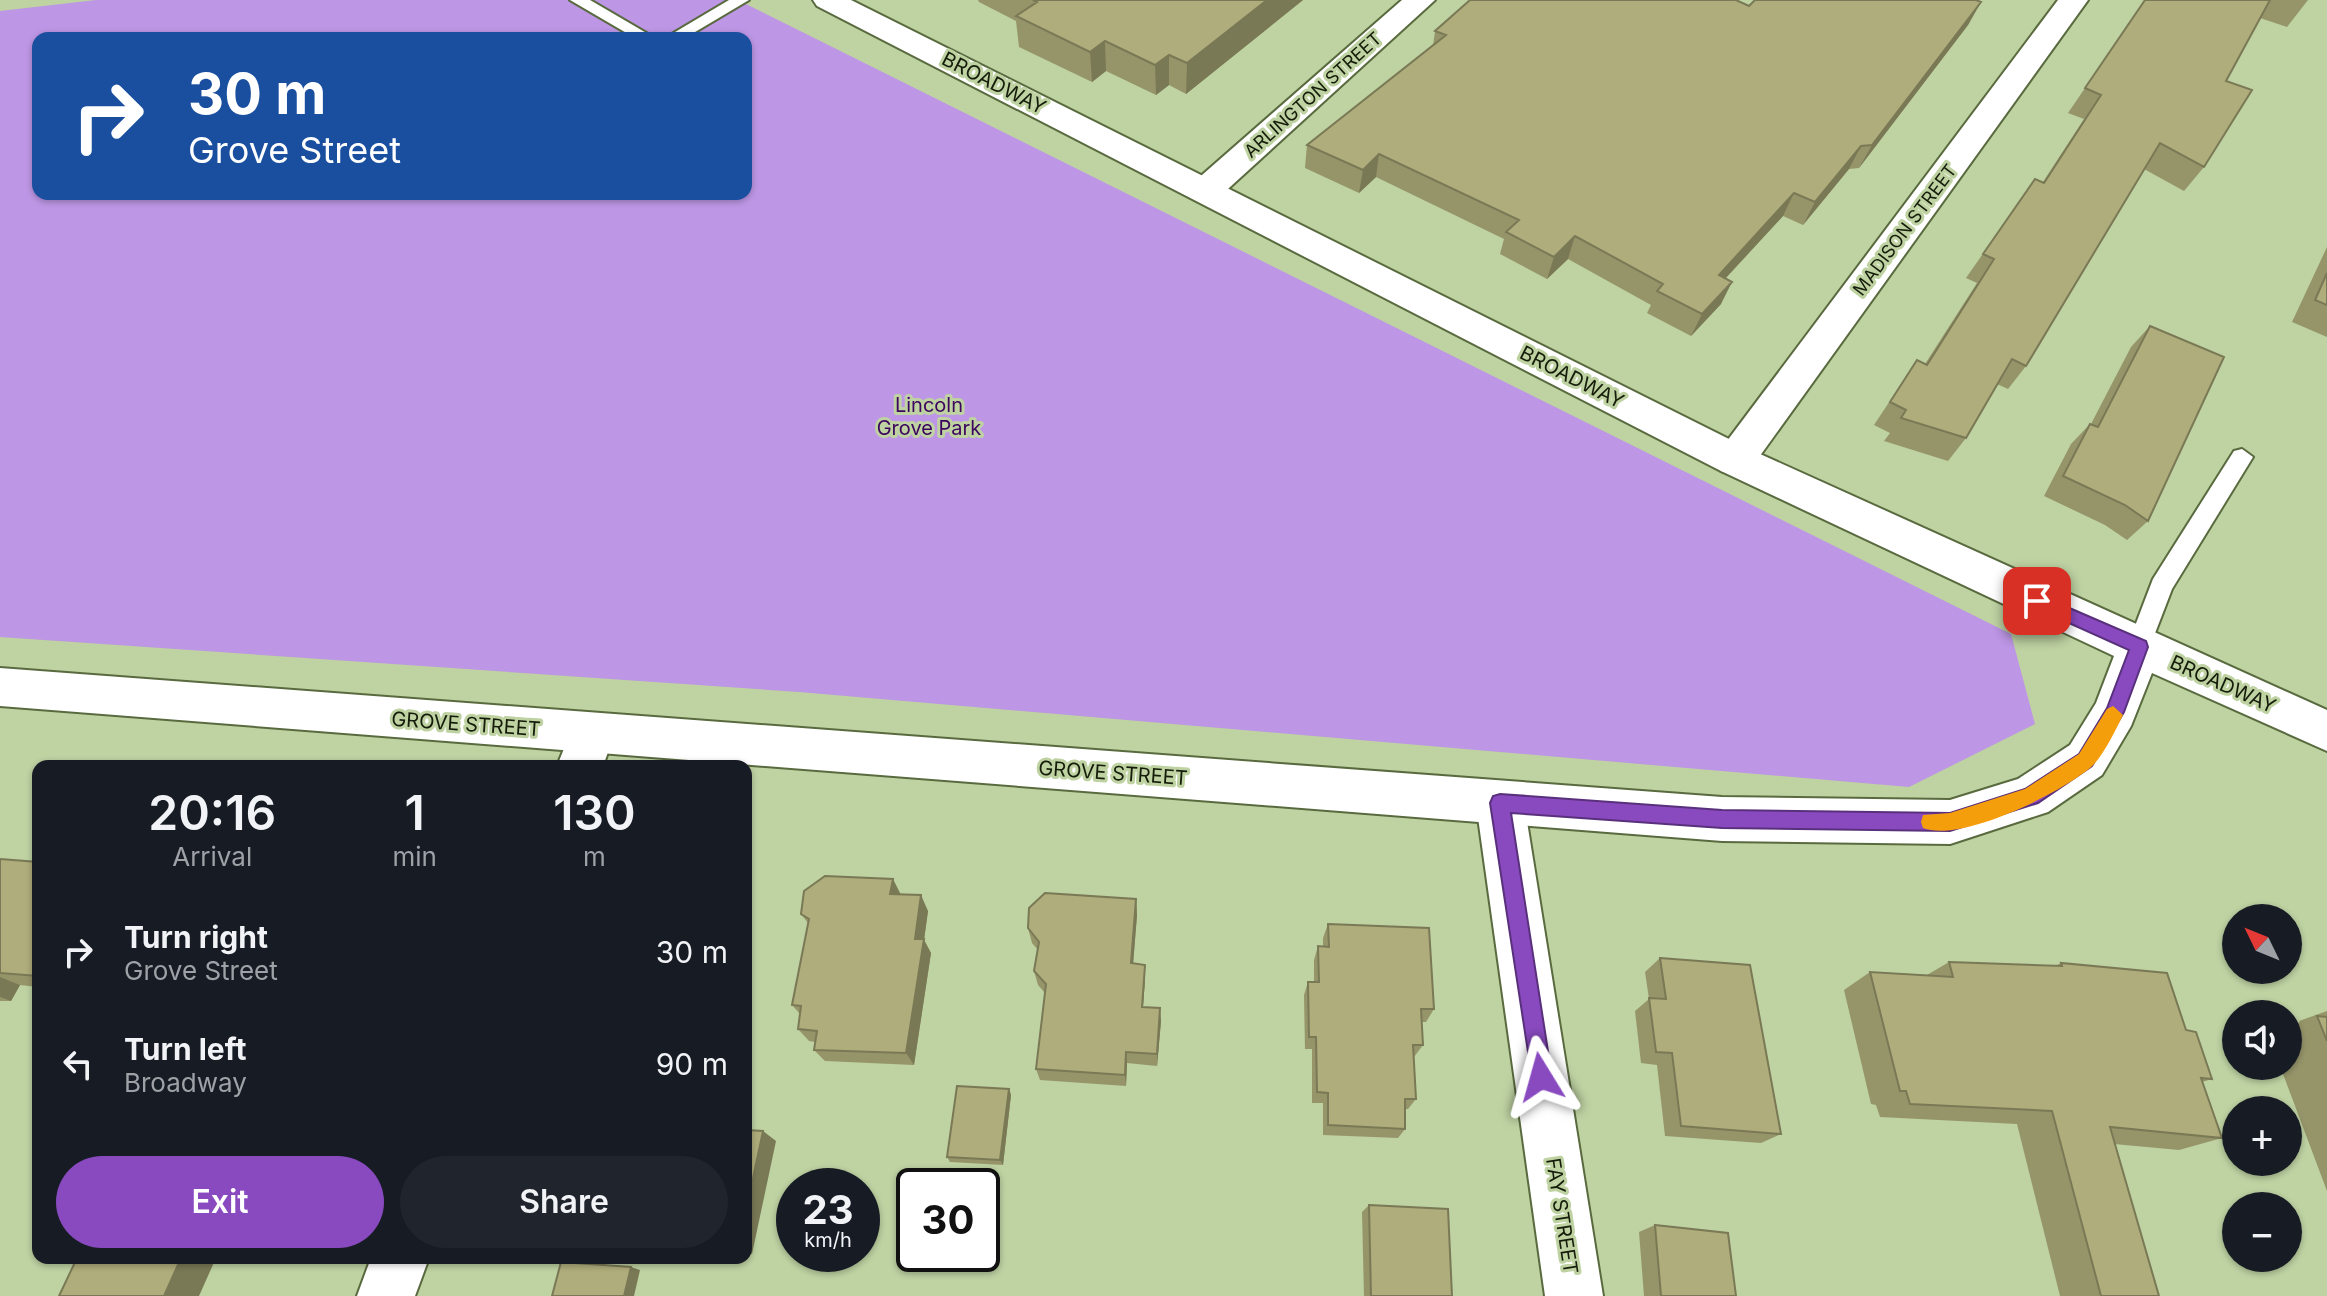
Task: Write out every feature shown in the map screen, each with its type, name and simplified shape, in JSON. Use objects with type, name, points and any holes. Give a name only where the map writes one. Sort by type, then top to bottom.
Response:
[{"type":"main road","name":"BROADWAY","points":[[828,0],[1735,460],[2327,731]]},
{"type":"main road","name":"ARLINGTON STREET","points":[[1206,190],[1420,0]]},
{"type":"main road","name":"MADISON STREET","points":[[1735,460],[2073,0]]},
{"type":"main road","name":"GROVE STREET","points":[[0,687],[586,750],[1500,803],[1722,819],[1950,822],[2031,797],[2086,760],[2115,712],[2139,647]]},
{"type":"main road","name":"FAY STREET","points":[[1500,803],[1574,1296]]},
{"type":"main road","points":[[386,1296],[398,1264]]},
{"type":"lane","points":[[578,0],[636,32]]},
{"type":"lane","points":[[684,32],[741,0]]},
{"type":"lane","points":[[2139,647],[2161,586],[2242,457]]},
{"type":"green space","name":"Lincoln Grove Park","points":[[96,0],[738,0],[2011,634],[2035,724],[1909,787],[799,692],[0,637],[0,11]]},
{"type":"building","points":[[1033,0],[1267,0],[1187,63],[1169,55],[1155,65],[1105,41],[1090,52],[1016,16],[1037,2]]},
{"type":"building","points":[[1470,0],[1736,0],[1749,6],[1755,0],[1981,2],[1872,145],[1861,146],[1815,202],[1794,193],[1719,275],[1732,282],[1702,314],[1657,291],[1663,284],[1575,236],[1554,257],[1506,232],[1519,220],[1379,154],[1363,170],[1307,145],[1446,35],[1435,31]]},
{"type":"building","points":[[2145,0],[2270,0],[2226,81],[2252,90],[2204,167],[2160,143],[2026,366],[2012,359],[1966,438],[1901,418],[1906,410],[1890,402],[1917,360],[1927,365],[1994,259],[1983,254],[2035,179],[2044,183],[2101,95],[2085,88]]},
{"type":"building","points":[[2327,273],[2327,305],[2315,300]]},
{"type":"building","points":[[2150,326],[2224,357],[2148,521],[2125,505],[2063,476],[2090,424],[2098,427]]},
{"type":"building","points":[[0,859],[32,862],[32,976],[0,973]]},
{"type":"building","points":[[825,876],[893,879],[890,894],[921,895],[915,939],[924,939],[906,1053],[814,1050],[817,1031],[798,1029],[801,1006],[792,1005],[809,919],[801,914],[804,891]]},
{"type":"building","points":[[1045,893],[1136,899],[1131,963],[1145,965],[1142,1007],[1160,1008],[1157,1054],[1126,1052],[1125,1075],[1036,1069],[1046,984],[1034,971],[1039,942],[1028,928],[1029,908]]},
{"type":"building","points":[[1328,924],[1429,928],[1434,1009],[1421,1009],[1423,1045],[1413,1045],[1416,1099],[1405,1099],[1405,1129],[1328,1125],[1328,1093],[1317,1092],[1316,1037],[1309,1037],[1308,982],[1319,982],[1318,946],[1329,947]]},
{"type":"building","points":[[1660,958],[1750,965],[1781,1134],[1681,1126],[1672,1053],[1656,1052],[1649,998],[1666,999]]},
{"type":"building","points":[[1949,962],[2062,966],[2061,963],[2167,973],[2186,1030],[2196,1032],[2212,1079],[2201,1078],[2222,1138],[2110,1127],[2159,1296],[2101,1296],[2052,1111],[1910,1104],[1906,1091],[1900,1091],[1870,972],[1953,977]]},
{"type":"building","points":[[2317,1016],[2327,1017],[2327,1041]]},
{"type":"building","points":[[957,1086],[1009,1089],[1000,1160],[947,1157]]},
{"type":"building","points":[[752,1130],[763,1131],[752,1183]]},
{"type":"building","points":[[1369,1205],[1448,1209],[1452,1296],[1371,1296]]},
{"type":"building","points":[[1655,1225],[1728,1233],[1736,1296],[1661,1296]]},
{"type":"building","points":[[74,1264],[178,1264],[164,1296],[59,1296]]},
{"type":"building","points":[[560,1264],[631,1267],[624,1296],[552,1296]]},
{"type":"slow traffic","points":[[1930,822],[1950,822],[2031,797],[2086,760],[2113,715]]},
{"type":"route","points":[[1541,1077],[1500,803],[1722,819],[1950,822],[2031,797],[2086,760],[2115,712],[2139,647],[2037,601]]}]
